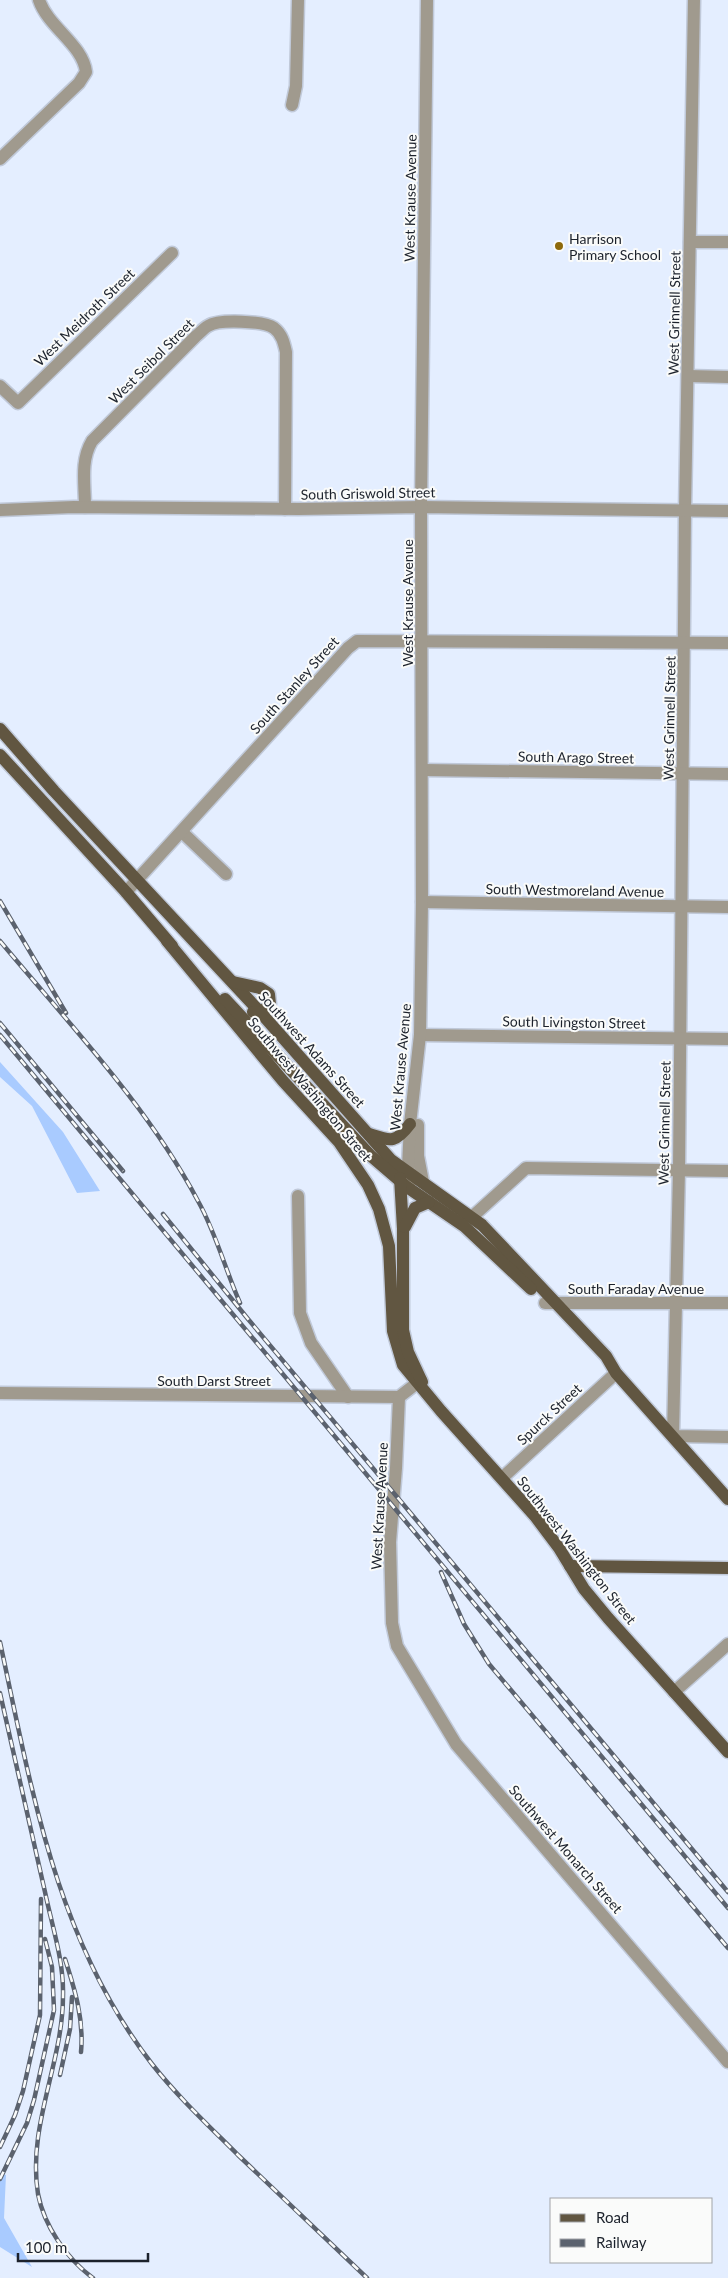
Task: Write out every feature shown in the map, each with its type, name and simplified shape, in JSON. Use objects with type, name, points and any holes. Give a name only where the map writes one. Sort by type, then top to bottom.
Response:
[{"type":"main road","name":"Southwest Adams Street","points":[[0,729],[54,791],[261,1013],[391,1161]]},
{"type":"main road","points":[[0,755],[126,892],[167,941],[236,1010],[350,1135],[405,1177],[427,1201],[464,1226],[551,1303]]},
{"type":"main road","name":"Southwest Washington Street","points":[[167,941],[283,1081],[339,1142],[368,1185],[379,1209],[390,1254],[394,1339],[402,1365],[419,1382],[441,1411],[502,1478],[547,1532],[584,1589],[608,1618],[728,1752]]},
{"type":"main road","points":[[231,981],[265,990],[269,994],[270,1004],[261,1013],[236,1010]]},
{"type":"main road","points":[[366,1133],[394,1140],[401,1137],[410,1124]]},
{"type":"main road","name":"Southwest Washington Street","points":[[391,1161],[398,1172],[405,1177],[403,1330],[408,1352],[419,1382]]},
{"type":"main road","points":[[405,1177],[423,1182],[472,1216],[551,1303],[600,1361],[616,1373],[728,1499]]},
{"type":"main road","points":[[403,1229],[415,1208],[427,1201]]},
{"type":"main road","points":[[570,1566],[728,1568]]},
{"type":"street","points":[[0,159],[79,83],[86,72],[83,58],[45,15],[39,0]]},
{"type":"street","points":[[292,105],[296,86],[298,0]]},
{"type":"street","name":"West Krause Avenue","points":[[405,1177],[420,1035],[423,770],[421,507],[427,0]]},
{"type":"street","name":"West Grinnell Street","points":[[673,1436],[679,1170],[685,511],[694,0]]},
{"type":"street","points":[[690,242],[728,242]]},
{"type":"street","name":"West Meidroth Street","points":[[0,386],[18,403],[172,253]]},
{"type":"street","name":"West Seibol Street","points":[[85,508],[85,459],[86,452],[92,441],[196,336],[209,325],[224,322],[262,323],[273,327],[283,340],[286,352],[284,509]]},
{"type":"street","points":[[688,376],[728,377]]},
{"type":"street","name":"South Griswold Street","points":[[3,509],[421,507],[728,511]]},
{"type":"street","name":"South Stanley Street","points":[[126,892],[351,645],[361,640],[728,643]]},
{"type":"street","name":"South Arago Street","points":[[423,770],[728,774]]},
{"type":"street","points":[[182,832],[226,874]]},
{"type":"street","name":"South Westmoreland Avenue","points":[[422,902],[728,907]]},
{"type":"street","points":[[420,1035],[418,1151],[423,1182]]},
{"type":"street","name":"South Livingston Street","points":[[420,1035],[728,1039]]},
{"type":"street","points":[[472,1216],[526,1168],[728,1171]]},
{"type":"street","points":[[298,1196],[300,1313],[311,1343],[348,1397]]},
{"type":"street","name":"South Faraday Avenue","points":[[551,1303],[728,1303]]},
{"type":"street","name":"Spurck Street","points":[[502,1478],[616,1373]]},
{"type":"street","points":[[399,1397],[419,1382]]},
{"type":"street","name":"South Darst Street","points":[[0,1393],[399,1397]]},
{"type":"street","name":"West Krause Avenue","points":[[397,1646],[392,1623],[390,1542],[399,1397]]},
{"type":"street","points":[[673,1436],[728,1437]]},
{"type":"street","points":[[674,1692],[728,1644]]},
{"type":"street","name":"Southwest Monarch Street","points":[[397,1646],[456,1744],[728,2062]]},
{"type":"shaded area","points":[[0,1062],[63,1132],[100,1191],[77,1193],[32,1106],[0,1077]]},
{"type":"shaded area","points":[[0,2173],[6,2175],[4,2218],[32,2267],[0,2247]]},
{"type":"railway","points":[[0,901],[66,1013]]},
{"type":"railway","points":[[0,941],[106,1066],[131,1098],[178,1166],[204,1213],[240,1303]]},
{"type":"railway","points":[[0,1023],[123,1171]]},
{"type":"railway","points":[[0,1035],[728,1908]]},
{"type":"railway","points":[[163,1214],[248,1319],[728,1892]]},
{"type":"railway","points":[[441,1572],[464,1624],[489,1664],[728,1948]]},
{"type":"railway","points":[[0,1642],[24,1753],[52,1862],[70,1915],[92,1967],[119,2016],[152,2064],[183,2099],[238,2155],[367,2278]]},
{"type":"railway","points":[[0,1693],[57,1944],[63,1983],[58,2046],[37,2144],[38,2194],[45,2218],[58,2241],[74,2261],[93,2278]]},
{"type":"railway","points":[[0,2147],[15,2115],[23,2091],[40,2015],[41,1899]]},
{"type":"railway","points":[[0,2179],[27,2123],[54,2010],[52,1967],[45,1939]]},
{"type":"railway","points":[[65,1959],[80,2016],[81,2052]]},
{"type":"railway","points":[[60,2075],[70,2029],[72,1997]]},
{"type":"place","name":"Harrison Primary School","points":[[559,246]]}]
